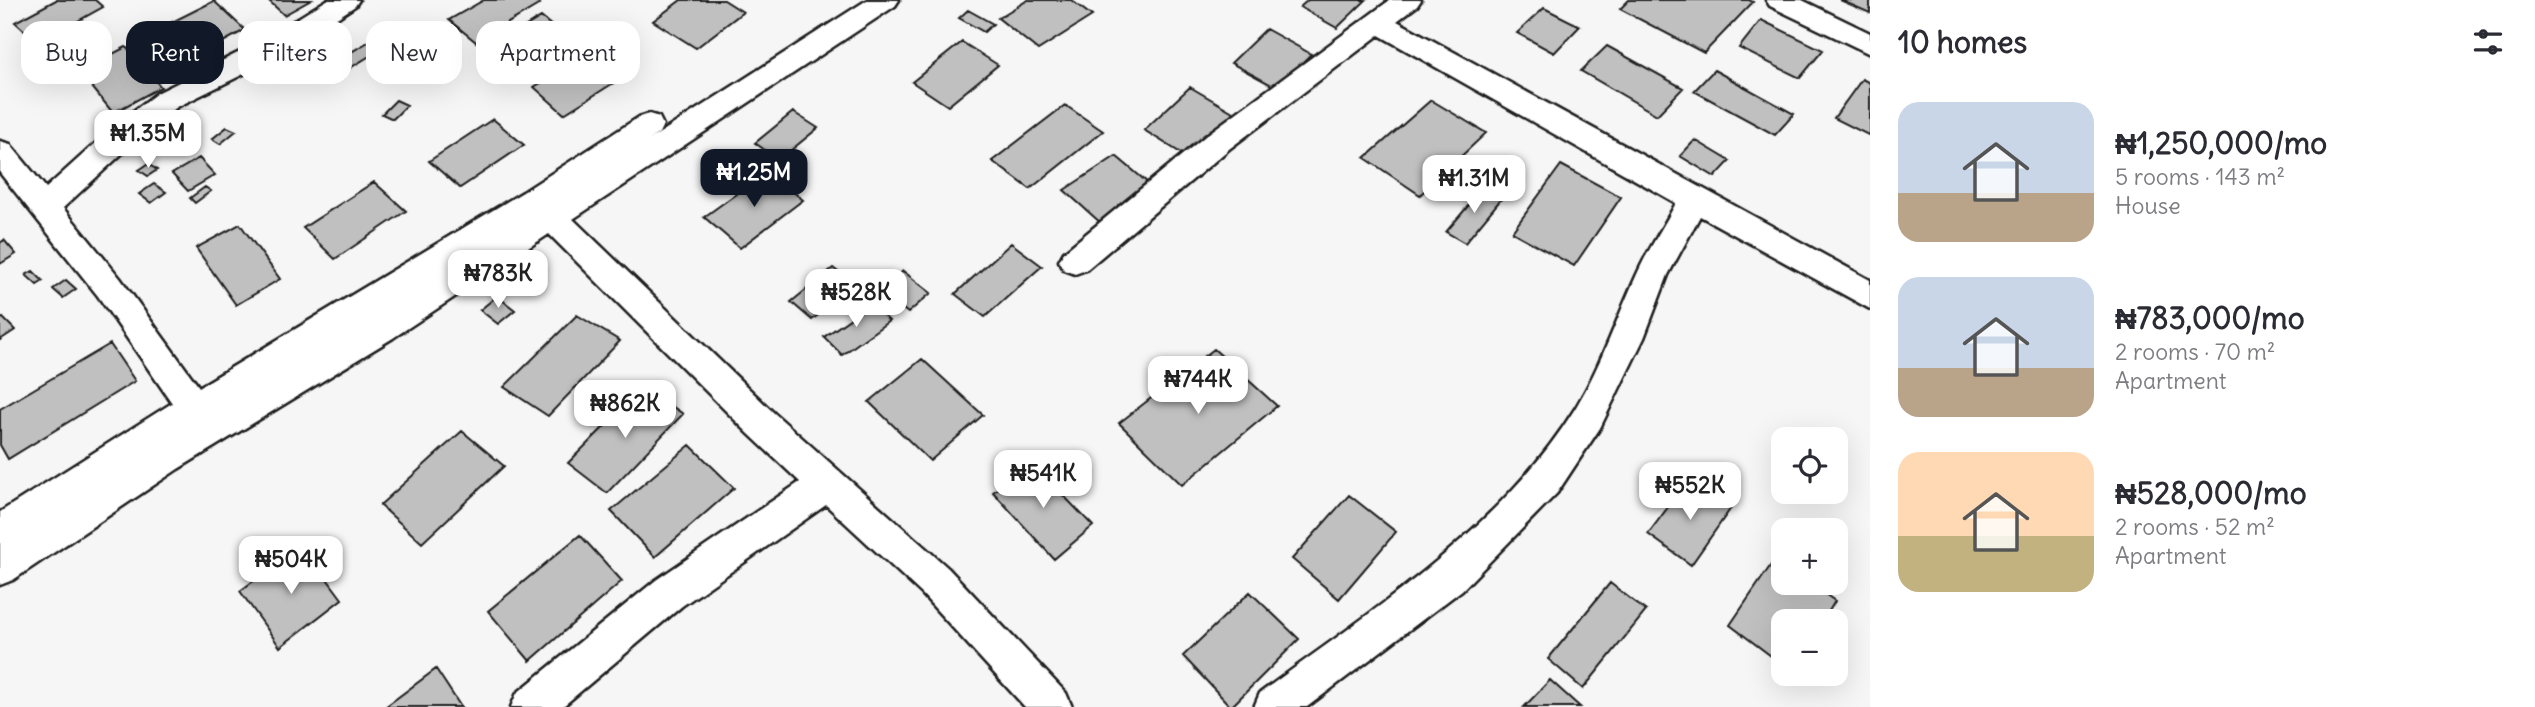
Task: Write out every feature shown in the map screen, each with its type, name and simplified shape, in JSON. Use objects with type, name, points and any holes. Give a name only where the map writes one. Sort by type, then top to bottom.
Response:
[{"type":"street","points":[[44,208],[129,130],[167,100],[268,50],[346,0]]},
{"type":"street","points":[[0,533],[203,419],[381,328],[543,209],[850,0]]},
{"type":"street","points":[[543,209],[730,99],[886,0]]},
{"type":"street","points":[[1075,261],[1219,141],[1408,0]]},
{"type":"street","points":[[1779,0],[1870,44]]},
{"type":"street","points":[[1379,23],[1870,296]]},
{"type":"street","points":[[0,152],[109,287],[203,419]]},
{"type":"street","points":[[1274,707],[1448,577],[1544,481],[1588,417],[1628,338],[1653,272],[1694,199]]},
{"type":"street","points":[[543,209],[761,423],[934,581],[1052,707]]},
{"type":"street","points":[[0,567],[203,419]]},
{"type":"street","points":[[531,707],[669,593],[828,483]]},
{"type":"building","points":[[56,0],[95,0],[103,7],[78,21],[21,21],[21,27],[15,22]]},
{"type":"building","points":[[268,0],[311,0],[284,15]]},
{"type":"building","points":[[484,0],[535,0],[540,4],[511,21],[476,21],[476,42],[462,31],[462,21],[449,20]]},
{"type":"building","points":[[681,0],[724,0],[743,12],[696,48],[653,21]]},
{"type":"building","points":[[1028,0],[1071,0],[1092,16],[1038,50],[998,18]]},
{"type":"building","points":[[1308,0],[1366,0],[1337,28],[1300,7]]},
{"type":"building","points":[[1629,0],[1753,2],[1704,53],[1620,9]]},
{"type":"building","points":[[1840,0],[1870,0],[1870,13]]},
{"type":"building","points":[[214,1],[238,23],[238,34],[224,41],[224,21],[174,21]]},
{"type":"building","points":[[1544,8],[1580,26],[1554,53],[1517,33]]},
{"type":"building","points":[[968,10],[993,24],[984,32],[959,18]]},
{"type":"building","points":[[1761,20],[1823,50],[1800,78],[1739,48]]},
{"type":"building","points":[[1266,29],[1311,54],[1277,88],[1231,63]]},
{"type":"building","points":[[962,42],[998,65],[948,106],[912,82]]},
{"type":"building","points":[[366,43],[366,58],[352,67],[352,52]]},
{"type":"building","points":[[1607,46],[1683,88],[1657,115],[1581,71]]},
{"type":"building","points":[[126,47],[126,84],[158,84],[161,87],[113,113],[90,84],[112,84],[112,54]]},
{"type":"building","points":[[1714,70],[1794,114],[1775,135],[1694,91]]},
{"type":"building","points":[[1862,79],[1870,83],[1870,136],[1834,118]]},
{"type":"building","points":[[539,84],[612,84],[564,114],[534,87]]},
{"type":"building","points":[[1190,87],[1238,115],[1192,160],[1144,130]]},
{"type":"building","points":[[396,100],[407,105],[393,119],[382,114]]},
{"type":"building","points":[[1431,100],[1486,133],[1420,195],[1365,158]]},
{"type":"building","points":[[1065,105],[1103,131],[1030,189],[992,161]]},
{"type":"building","points":[[793,112],[818,128],[779,160],[755,143]]},
{"type":"building","points":[[493,119],[524,145],[460,188],[429,161]]},
{"type":"building","points":[[227,127],[236,131],[220,144],[212,139]]},
{"type":"building","points":[[1695,140],[1730,161],[1715,177],[1680,156]]},
{"type":"building","points":[[1116,156],[1154,188],[1102,224],[1064,190]]},
{"type":"building","points":[[199,158],[215,175],[188,191],[172,174]]},
{"type":"building","points":[[148,164],[157,170],[148,176],[139,170]]},
{"type":"building","points":[[1561,165],[1621,197],[1574,266],[1512,232]]},
{"type":"building","points":[[768,171],[803,200],[740,248],[704,217]]},
{"type":"building","points":[[374,182],[406,211],[335,259],[303,228]]},
{"type":"building","points":[[154,184],[166,192],[151,203],[139,194]]},
{"type":"building","points":[[205,187],[211,191],[195,203],[190,198]]},
{"type":"building","points":[[1484,187],[1502,198],[1465,243],[1446,232]]},
{"type":"building","points":[[240,224],[280,279],[236,305],[196,248]]},
{"type":"building","points":[[4,240],[16,254],[0,264],[0,243]]},
{"type":"building","points":[[1011,243],[1042,266],[985,317],[955,294]]},
{"type":"building","points":[[833,268],[855,285],[812,320],[791,302]]},
{"type":"building","points":[[33,271],[43,281],[37,285],[26,275]]},
{"type":"building","points":[[903,271],[931,293],[908,313],[880,291]]},
{"type":"building","points":[[66,280],[76,289],[63,298],[53,289]]},
{"type":"building","points":[[497,296],[515,310],[498,324],[480,310]]},
{"type":"building","points":[[871,304],[889,321],[842,355],[824,337]]},
{"type":"building","points":[[577,315],[620,341],[548,416],[504,387]]},
{"type":"building","points":[[3,318],[15,330],[0,340],[0,319]]},
{"type":"building","points":[[110,344],[135,381],[8,459],[0,445],[0,409]]},
{"type":"building","points":[[1214,349],[1277,406],[1182,485],[1119,423]]},
{"type":"building","points":[[922,359],[983,415],[930,461],[869,402]]},
{"type":"building","points":[[644,387],[683,414],[607,493],[568,463]]},
{"type":"building","points":[[462,431],[504,466],[422,543],[380,505]]},
{"type":"building","points":[[690,445],[734,488],[655,557],[611,511]]},
{"type":"building","points":[[1031,462],[1093,526],[1054,559],[993,492]]},
{"type":"building","points":[[1689,479],[1731,508],[1691,565],[1648,534]]},
{"type":"building","points":[[1349,495],[1396,532],[1339,599],[1292,559]]},
{"type":"building","points":[[580,535],[622,581],[530,661],[488,611]]},
{"type":"building","points":[[302,545],[342,599],[280,647],[240,591]]},
{"type":"building","points":[[1771,565],[1771,595],[1826,595],[1835,601],[1830,609],[1771,609],[1771,656],[1730,625]]},
{"type":"building","points":[[1610,583],[1646,611],[1583,689],[1548,659]]},
{"type":"building","points":[[1250,592],[1299,639],[1231,707],[1183,656]]},
{"type":"building","points":[[436,669],[461,707],[385,707]]},
{"type":"building","points":[[1550,680],[1580,707],[1524,707]]}]
